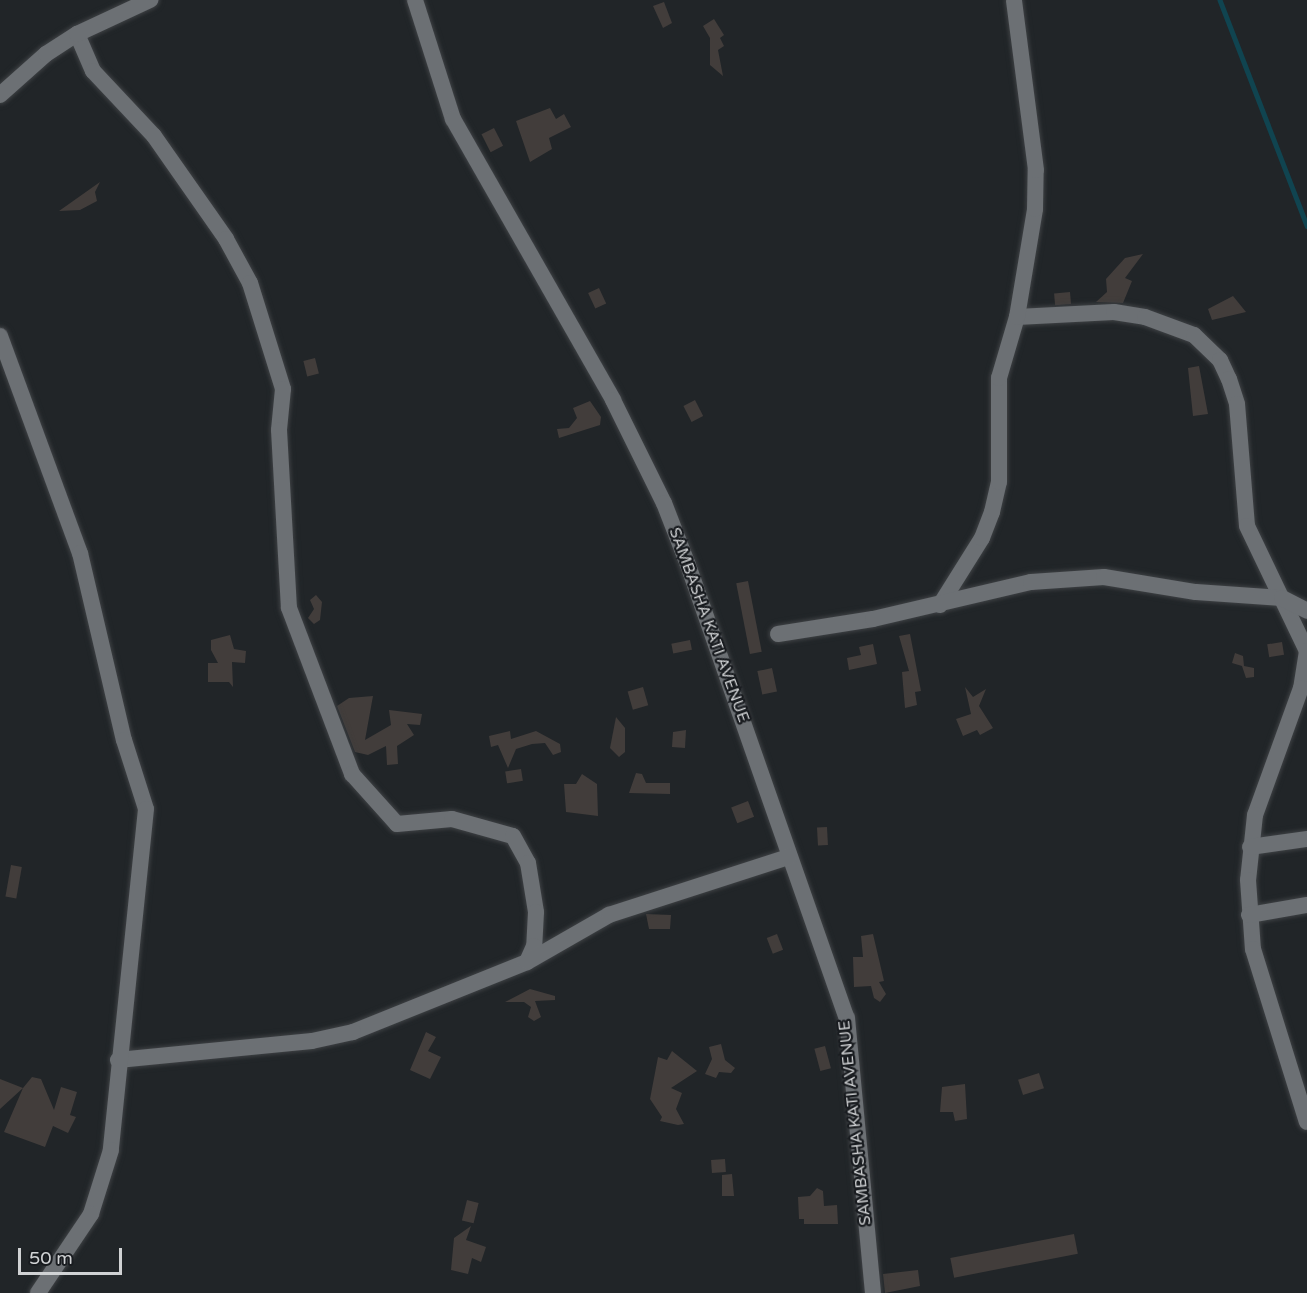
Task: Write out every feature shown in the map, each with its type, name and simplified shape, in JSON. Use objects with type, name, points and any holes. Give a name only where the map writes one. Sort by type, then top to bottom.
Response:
[{"type":"street","points":[[0,95],[77,34],[150,0]]},
{"type":"street","name":"SAMBASHA KATI AVENUE","points":[[414,0],[453,119],[613,400],[664,503],[846,1018],[873,1293]]},
{"type":"street","points":[[940,605],[982,538],[992,512],[1000,457],[996,402],[1017,317],[1037,188],[1014,0]]},
{"type":"street","points":[[77,34],[93,71],[154,136],[226,239],[250,283],[283,389],[279,430],[289,608],[346,761],[397,824],[452,819],[513,836],[528,863],[536,912],[534,946],[527,962]]},
{"type":"street","points":[[1017,317],[1114,312],[1145,317],[1175,326],[1208,346],[1229,378],[1237,404],[1247,526],[1307,651],[1307,670],[1263,784],[1250,847],[1249,915],[1263,989],[1307,1122]]},
{"type":"street","points":[[0,336],[80,553],[124,740],[146,809],[133,969],[118,1060],[111,1150],[103,1184],[77,1240],[38,1293]]},
{"type":"street","points":[[778,634],[940,605],[1031,582],[1104,577],[1196,592],[1282,598],[1307,611]]},
{"type":"street","points":[[1250,847],[1307,839]]},
{"type":"street","points":[[118,1060],[312,1041],[353,1032],[527,962],[609,915],[789,857]]},
{"type":"street","points":[[1249,915],[1307,905]]},
{"type":"building","points":[[664,2],[672,23],[663,28],[653,6]]},
{"type":"building","points":[[714,19],[724,35],[720,38],[724,46],[718,50],[723,76],[710,65],[710,38],[703,26]]},
{"type":"building","points":[[550,108],[556,119],[564,114],[571,127],[549,138],[552,149],[530,162],[516,121]]},
{"type":"building","points":[[494,128],[503,146],[491,152],[482,134]]},
{"type":"building","points":[[100,182],[95,192],[97,201],[80,210],[59,211]]},
{"type":"building","points":[[1143,254],[1125,278],[1132,281],[1123,303],[1096,302],[1107,292],[1106,279],[1125,258]]},
{"type":"building","points":[[599,288],[606,303],[595,308],[588,293]]},
{"type":"building","points":[[1070,292],[1071,304],[1055,305],[1054,293]]},
{"type":"building","points":[[1233,296],[1246,312],[1212,320],[1208,309]]},
{"type":"building","points":[[315,358],[319,374],[307,376],[303,361]]},
{"type":"building","points":[[1199,366],[1208,414],[1193,416],[1188,368]]},
{"type":"building","points":[[695,400],[703,416],[692,422],[683,406]]},
{"type":"building","points":[[590,401],[601,417],[600,425],[559,438],[557,429],[569,428],[577,418],[573,408]]},
{"type":"building","points":[[748,581],[762,652],[750,654],[736,583]]},
{"type":"building","points":[[316,595],[322,602],[320,620],[314,624],[308,618],[314,609],[310,600]]},
{"type":"building","points":[[910,634],[921,691],[915,692],[917,705],[905,708],[902,672],[909,671],[899,636]]},
{"type":"building","points":[[230,635],[234,649],[246,651],[245,663],[232,662],[233,687],[229,682],[208,682],[208,663],[218,663],[211,650],[211,640]]},
{"type":"building","points":[[690,640],[692,650],[673,653],[671,644]]},
{"type":"building","points":[[1282,642],[1284,655],[1269,657],[1267,644]]},
{"type":"building","points":[[873,644],[877,664],[849,670],[847,658],[861,655],[859,647]]},
{"type":"building","points":[[1235,653],[1243,656],[1244,666],[1254,668],[1254,677],[1246,678],[1242,666],[1232,663]]},
{"type":"building","points":[[772,668],[777,691],[762,695],[757,671]]},
{"type":"building","points":[[643,687],[648,705],[633,710],[628,691]]},
{"type":"building","points":[[965,687],[973,697],[986,689],[979,706],[993,728],[980,735],[977,730],[963,736],[956,719],[971,714]]},
{"type":"building","points":[[373,696],[365,740],[391,725],[389,710],[422,714],[420,725],[407,724],[414,735],[397,746],[398,764],[387,765],[386,746],[368,755],[355,752],[337,706],[349,698]]},
{"type":"building","points":[[616,717],[625,728],[625,752],[619,757],[610,748]]},
{"type":"building","points":[[686,730],[685,748],[672,747],[673,732]]},
{"type":"building","points":[[510,731],[511,739],[536,731],[560,744],[561,752],[553,755],[545,743],[532,744],[516,749],[508,768],[498,745],[491,747],[489,736]]},
{"type":"building","points":[[521,769],[523,781],[507,783],[505,772]]},
{"type":"building","points":[[636,773],[642,774],[646,783],[670,783],[670,794],[629,793]]},
{"type":"building","points":[[582,774],[597,784],[598,816],[566,812],[564,784],[576,784]]},
{"type":"building","points":[[748,801],[754,817],[737,823],[731,807]]},
{"type":"building","points":[[827,827],[828,845],[818,845],[817,828]]},
{"type":"building","points":[[11,865],[22,867],[16,898],[5,897]]},
{"type":"building","points":[[646,914],[671,915],[670,929],[649,929]]},
{"type":"building","points":[[777,934],[783,950],[773,954],[767,938]]},
{"type":"building","points":[[873,934],[884,981],[879,982],[886,994],[880,1002],[874,998],[871,986],[854,987],[853,957],[863,957],[861,936]]},
{"type":"building","points":[[530,989],[555,996],[555,1000],[535,1001],[541,1017],[534,1021],[528,1017],[531,1007],[524,1002],[505,1002]]},
{"type":"building","points":[[426,1032],[436,1037],[428,1051],[441,1057],[430,1079],[410,1070]]},
{"type":"building","points":[[721,1044],[725,1060],[735,1068],[731,1073],[719,1072],[716,1078],[705,1074],[712,1059],[709,1047]]},
{"type":"building","points":[[825,1046],[831,1068],[820,1071],[814,1049]]},
{"type":"building","points":[[672,1051],[697,1071],[671,1088],[682,1093],[676,1109],[684,1124],[678,1125],[660,1121],[662,1117],[650,1099],[658,1057],[667,1060]]},
{"type":"building","points":[[1039,1073],[1044,1088],[1023,1095],[1018,1080]]},
{"type":"building","points":[[32,1077],[41,1079],[54,1110],[61,1087],[77,1092],[70,1115],[76,1117],[68,1133],[53,1126],[45,1147],[4,1132],[23,1088]]},
{"type":"building","points":[[0,1079],[23,1088],[0,1109]]},
{"type":"building","points":[[965,1084],[967,1119],[955,1121],[953,1112],[940,1112],[942,1087]]},
{"type":"building","points":[[725,1159],[726,1172],[712,1173],[711,1160]]},
{"type":"building","points":[[732,1174],[734,1196],[722,1196],[722,1175]]},
{"type":"building","points":[[817,1188],[823,1191],[824,1206],[837,1205],[838,1224],[804,1224],[804,1219],[799,1219],[798,1197],[810,1196]]},
{"type":"building","points":[[467,1200],[479,1203],[474,1223],[462,1220]]},
{"type":"building","points":[[471,1226],[466,1240],[486,1247],[481,1262],[472,1258],[468,1274],[451,1270],[454,1238]]},
{"type":"building","points":[[1074,1234],[1078,1254],[954,1278],[950,1258]]},
{"type":"building","points":[[918,1270],[920,1286],[885,1293],[883,1274]]},
{"type":"waterway","points":[[1220,0],[1307,226]]}]
